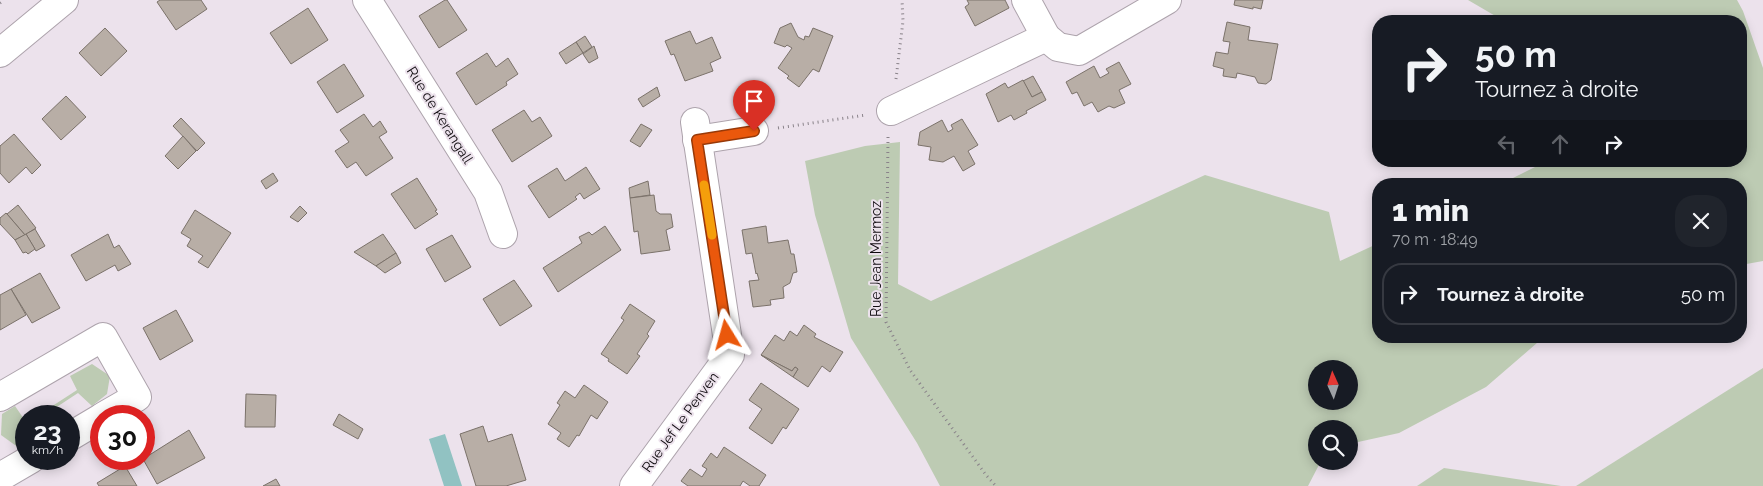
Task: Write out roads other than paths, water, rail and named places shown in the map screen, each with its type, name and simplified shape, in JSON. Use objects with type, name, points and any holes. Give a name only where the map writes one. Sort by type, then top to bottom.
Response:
[{"type":"street","points":[[0,53],[64,0]]},
{"type":"street","name":"Rue de Kerangall","points":[[368,0],[488,192],[503,234]]},
{"type":"street","points":[[1026,0],[1046,37],[1058,47],[1079,51],[1167,0]]},
{"type":"street","points":[[891,111],[1046,37]]},
{"type":"street","name":"Rue Jef Le Penven","points":[[634,486],[730,355],[696,131],[754,131]]},
{"type":"street","points":[[0,397],[102,337],[137,397],[123,405]]},
{"type":"street","points":[[0,477],[15,468]]},
{"type":"street","points":[[0,482],[2,486]]}]
